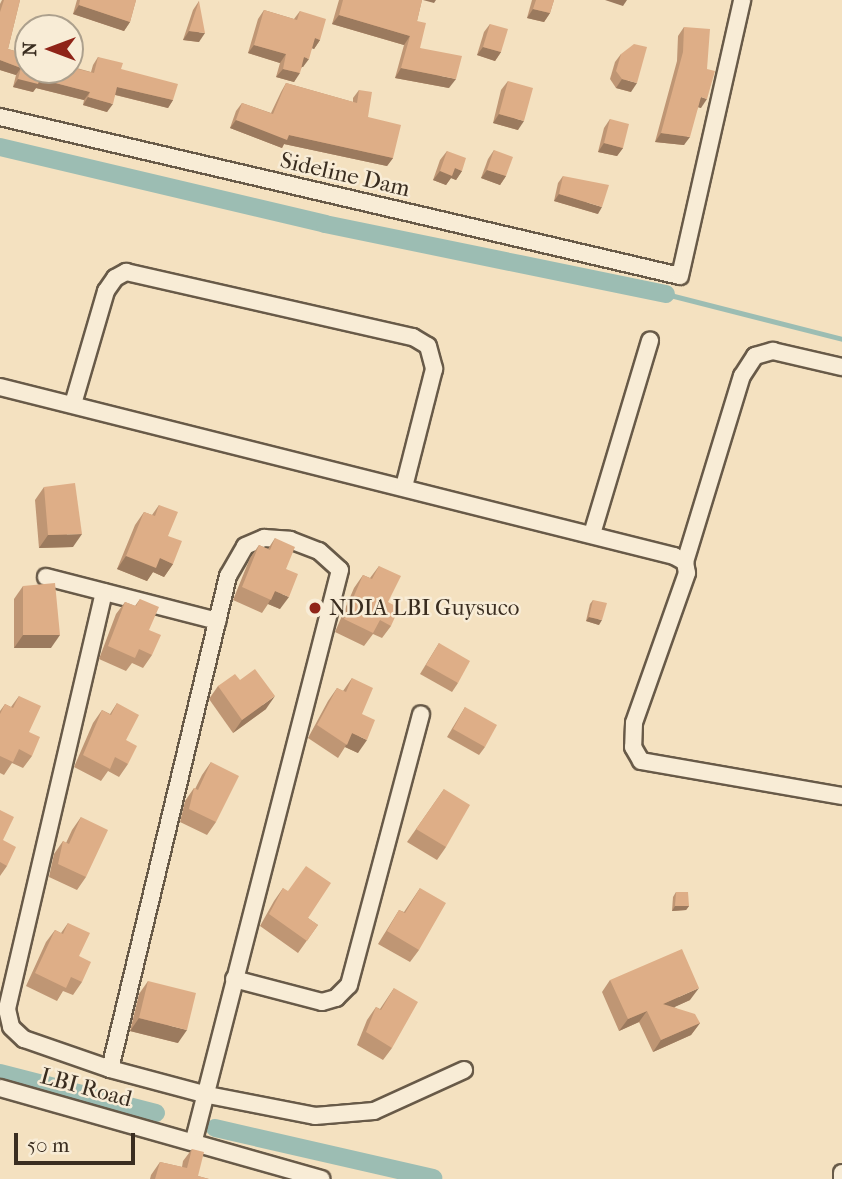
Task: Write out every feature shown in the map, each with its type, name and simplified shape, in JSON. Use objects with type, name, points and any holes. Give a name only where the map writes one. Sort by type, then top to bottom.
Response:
[{"type":"street","name":"Sideline Dam","points":[[0,117],[681,273],[743,0]]},
{"type":"street","points":[[73,404],[106,292],[115,278],[126,272],[413,337],[428,346],[434,369],[404,487]]},
{"type":"street","points":[[592,534],[650,341]]},
{"type":"street","points":[[842,367],[773,351],[755,356],[742,376],[685,562],[688,573],[634,723],[633,747],[640,761],[842,796]]},
{"type":"street","points":[[0,387],[592,534],[685,562]]},
{"type":"street","points":[[110,1069],[228,576],[245,546],[264,538],[290,540],[319,551],[340,570],[202,1100],[194,1140]]},
{"type":"street","points":[[46,577],[217,621]]},
{"type":"street","points":[[104,592],[8,1009],[11,1027],[24,1039],[202,1100],[315,1116],[374,1111],[464,1070]]},
{"type":"street","points":[[233,979],[322,1002],[336,998],[349,985],[421,714]]},
{"type":"street","name":"LBI Road","points":[[0,1088],[194,1140],[321,1179]]},
{"type":"street","points":[[842,1173],[842,1179]]},
{"type":"building","points":[[4,0],[20,0],[17,14],[14,14],[8,49],[14,51],[14,65],[0,60],[0,12]]},
{"type":"building","points":[[80,0],[136,0],[130,22],[79,5]]},
{"type":"building","points":[[343,0],[422,0],[417,21],[426,23],[420,48],[462,56],[456,79],[401,68],[410,36],[339,15]]},
{"type":"building","points":[[536,0],[554,0],[550,13],[533,9]]},
{"type":"building","points":[[199,1],[205,33],[189,31]]},
{"type":"building","points":[[264,10],[297,20],[300,11],[326,19],[320,40],[315,38],[309,59],[304,57],[300,73],[283,69],[286,54],[254,45]]},
{"type":"building","points":[[490,24],[508,29],[501,52],[483,47]]},
{"type":"building","points":[[684,27],[710,29],[707,69],[715,71],[707,99],[701,97],[690,137],[661,133],[683,52]]},
{"type":"building","points":[[634,44],[647,47],[637,83],[622,79],[616,71],[621,54]]},
{"type":"building","points":[[98,57],[123,63],[121,69],[178,84],[173,100],[117,87],[113,104],[88,97],[90,92],[59,84],[84,84],[84,70],[94,73]]},
{"type":"building","points":[[508,81],[533,88],[524,121],[499,114]]},
{"type":"building","points":[[286,83],[357,103],[359,90],[372,92],[368,117],[401,125],[393,158],[289,135],[287,140],[236,120],[242,103],[273,114]]},
{"type":"building","points":[[610,119],[629,124],[623,148],[604,143]]},
{"type":"building","points":[[494,150],[513,157],[506,176],[487,170]]},
{"type":"building","points":[[447,151],[466,158],[462,171],[455,168],[452,176],[440,171]]},
{"type":"building","points":[[563,176],[609,185],[602,207],[559,194]]},
{"type":"building","points":[[75,483],[82,534],[48,535],[44,487]]},
{"type":"building","points":[[159,505],[178,512],[168,536],[182,541],[173,564],[160,558],[156,568],[126,556],[144,512],[155,516]]},
{"type":"building","points":[[275,538],[295,547],[286,569],[298,574],[289,597],[275,591],[271,600],[242,587],[259,545],[270,550]]},
{"type":"building","points":[[379,566],[401,576],[388,602],[399,608],[391,626],[380,620],[373,633],[344,619],[363,575],[372,579]]},
{"type":"building","points":[[55,583],[60,635],[23,635],[23,586]]},
{"type":"building","points":[[140,599],[159,607],[149,630],[161,635],[152,655],[139,649],[135,658],[108,646],[125,602],[136,606]]},
{"type":"building","points":[[593,600],[607,603],[602,620],[589,617]]},
{"type":"building","points":[[439,643],[470,661],[458,683],[426,665]]},
{"type":"building","points":[[255,669],[275,696],[242,720],[218,686],[235,674],[240,680]]},
{"type":"building","points":[[352,678],[373,688],[362,714],[375,720],[367,740],[352,733],[347,745],[317,725],[337,688],[346,692]]},
{"type":"building","points":[[19,696],[41,706],[29,732],[40,737],[32,756],[19,749],[13,762],[0,756],[0,714],[5,704],[13,708]]},
{"type":"building","points":[[117,703],[139,715],[126,740],[137,746],[128,764],[115,757],[110,769],[83,755],[102,710],[111,715]]},
{"type":"building","points":[[465,707],[497,725],[485,747],[453,729]]},
{"type":"building","points":[[211,762],[239,776],[216,822],[189,809],[194,788],[198,790]]},
{"type":"building","points":[[444,789],[470,805],[446,847],[416,829]]},
{"type":"building","points":[[0,810],[14,817],[3,840],[16,847],[7,866],[0,862]]},
{"type":"building","points":[[81,817],[108,830],[86,877],[58,864],[63,841],[69,844]]},
{"type":"building","points":[[306,866],[331,883],[308,918],[318,925],[307,941],[269,914],[283,888],[288,891]]},
{"type":"building","points":[[420,888],[446,903],[419,950],[387,931],[399,910],[405,913]]},
{"type":"building","points":[[676,892],[688,892],[689,906],[675,906]]},
{"type":"building","points":[[68,923],[90,933],[79,956],[91,962],[82,982],[71,977],[66,988],[35,973],[55,930],[63,934]]},
{"type":"building","points":[[682,949],[699,988],[663,1004],[695,1014],[700,1023],[661,1040],[647,1011],[628,1019],[610,980]]},
{"type":"building","points":[[148,981],[196,993],[187,1030],[139,1018]]},
{"type":"building","points":[[394,988],[418,1002],[392,1048],[366,1032],[376,1007],[381,1010]]},
{"type":"building","points":[[192,1149],[204,1152],[198,1176],[209,1179],[155,1179],[160,1162],[187,1168]]},
{"type":"waterway","points":[[0,147],[325,224],[666,294]]},
{"type":"waterway","points":[[666,294],[842,339]]},
{"type":"waterway","points":[[0,1073],[156,1113]]},
{"type":"waterway","points":[[215,1128],[433,1178]]},
{"type":"place","name":"NDIA LBI Guysuco","points":[[315,608]]}]
